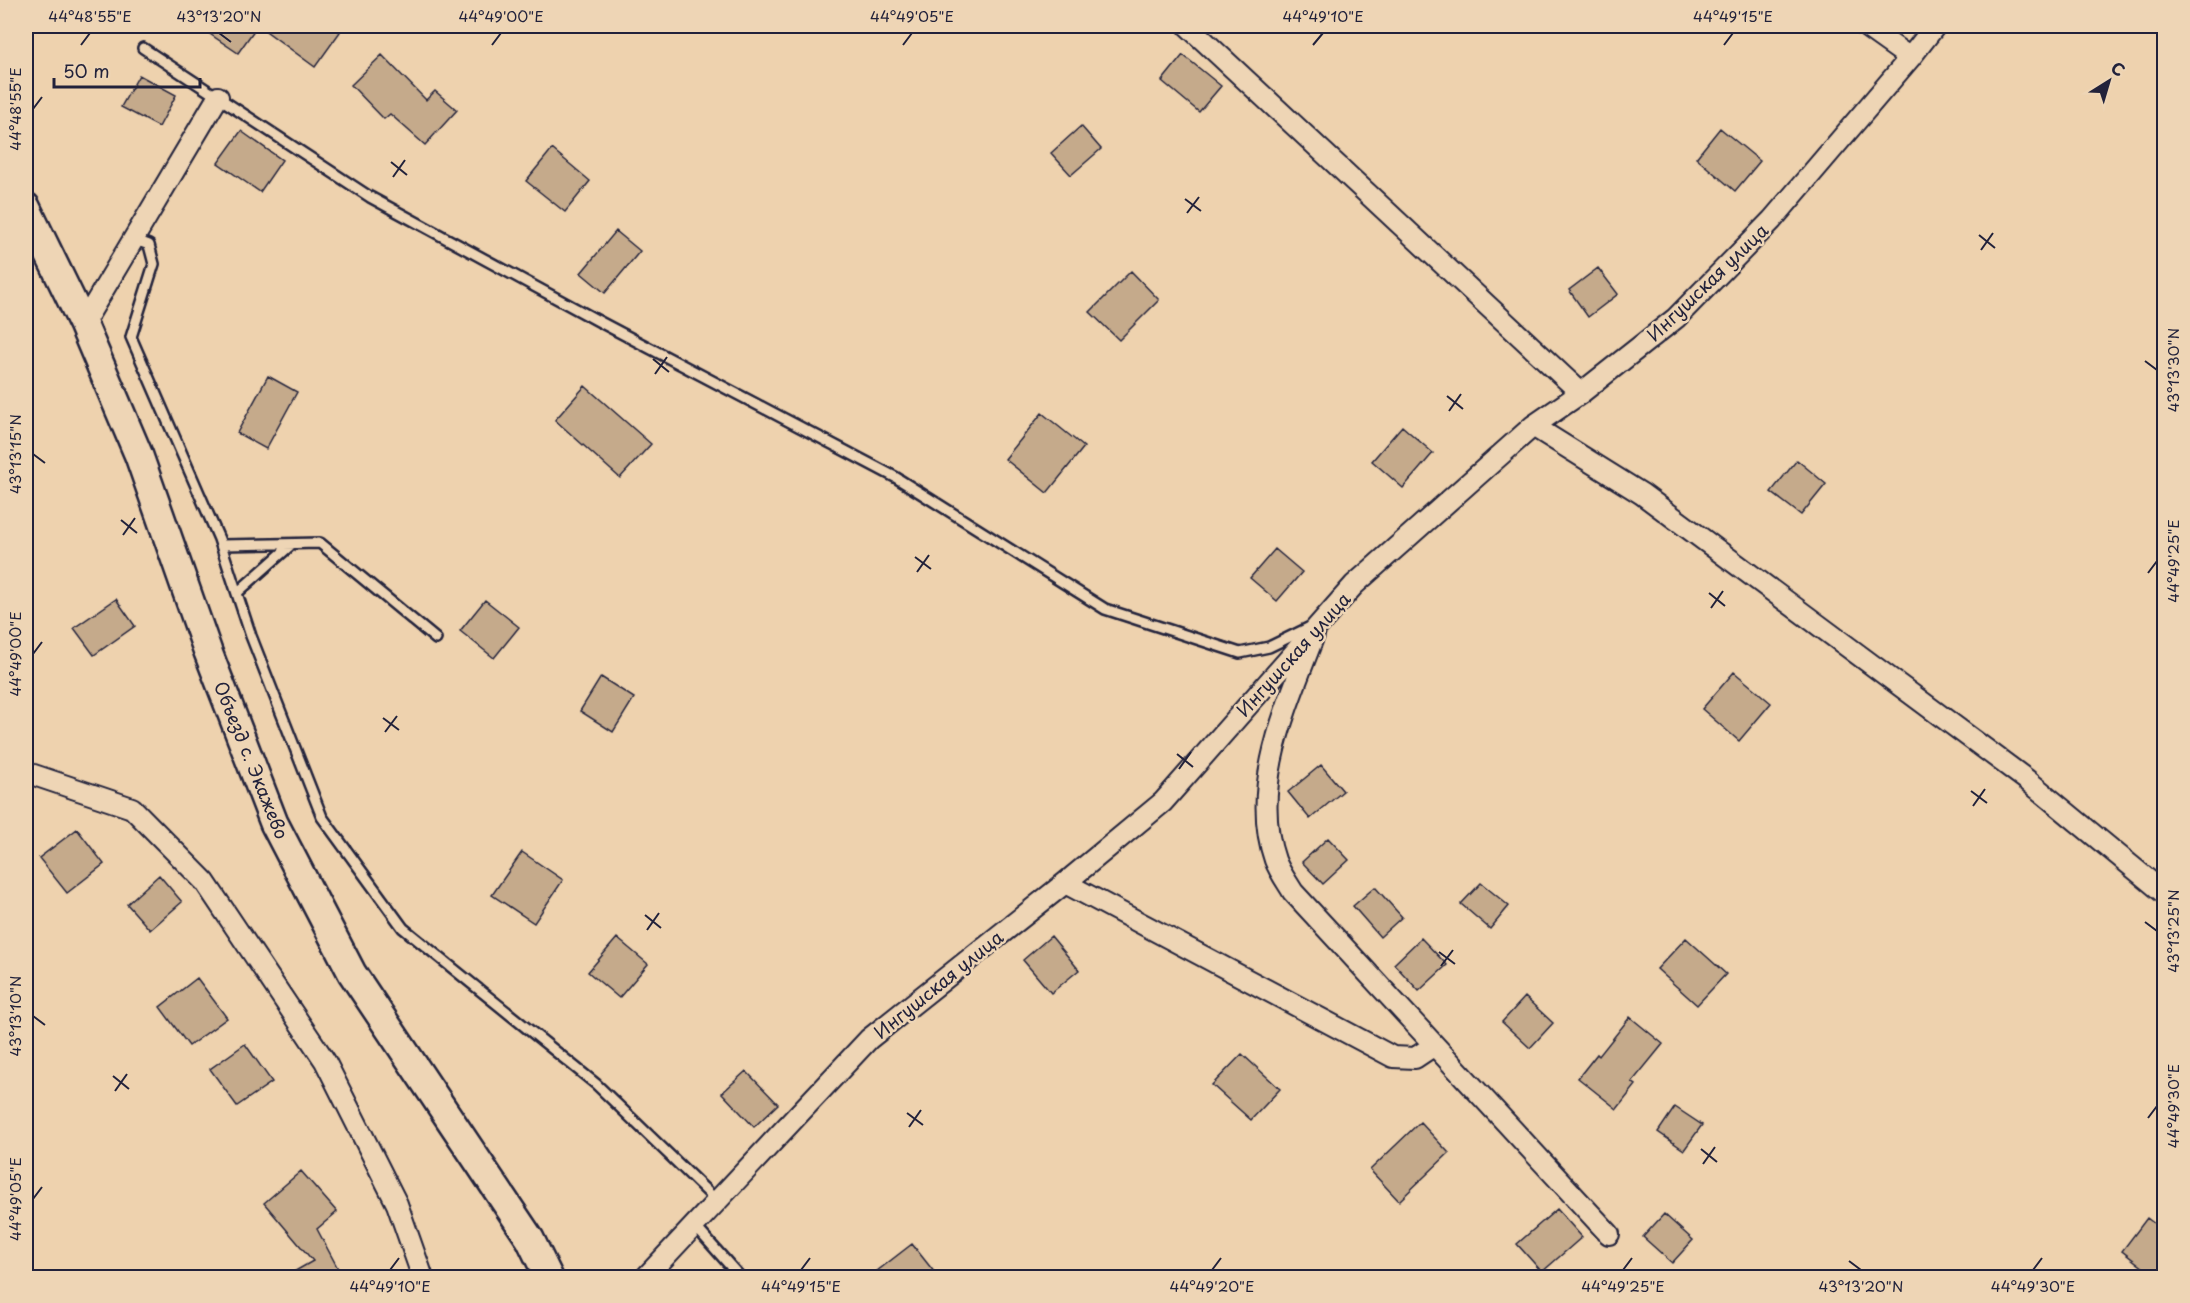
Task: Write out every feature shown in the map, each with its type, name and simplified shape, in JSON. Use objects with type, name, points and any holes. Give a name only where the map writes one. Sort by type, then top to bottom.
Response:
[{"type":"main road","name":"Объезд с. Экажево","points":[[26,207],[83,324],[139,456],[208,652],[274,823],[352,973],[530,1239],[549,1278]]},
{"type":"street","points":[[1188,26],[1581,393]]},
{"type":"street","points":[[1865,26],[1910,58]]},
{"type":"street","name":"Ингушская улица","points":[[645,1278],[869,1039],[1163,802],[1318,623],[1354,585],[1533,426],[1581,393],[1684,310],[1772,220],[1935,26]]},
{"type":"street","points":[[83,324],[218,97]]},
{"type":"street","points":[[1533,426],[1652,501],[2027,780],[2164,893]]},
{"type":"street","points":[[1318,623],[1282,720],[1271,766],[1267,802],[1268,833],[1276,862],[1293,892],[1609,1234]]},
{"type":"street","points":[[26,774],[132,808],[205,882],[326,1061],[397,1204],[423,1278]]},
{"type":"street","points":[[1065,883],[1394,1057],[1415,1058],[1433,1046]]},
{"type":"lane","points":[[143,48],[370,197],[602,323],[895,477],[1104,609],[1240,653],[1269,647],[1318,623]]},
{"type":"lane","points":[[133,239],[148,244],[154,264],[131,337],[222,545],[251,636],[322,817],[403,928],[596,1084],[717,1201]]},
{"type":"lane","points":[[222,545],[320,543],[436,639]]},
{"type":"lane","points":[[238,592],[292,544]]},
{"type":"lane","points":[[694,1225],[741,1278]]},
{"type":"building","points":[[198,26],[257,26],[238,53]]},
{"type":"building","points":[[259,26],[331,26],[340,32],[315,67]]},
{"type":"building","points":[[382,55],[426,100],[435,91],[457,110],[425,145],[390,114],[384,119],[351,85]]},
{"type":"building","points":[[1183,55],[1221,86],[1199,112],[1162,81]]},
{"type":"building","points":[[139,75],[176,95],[159,127],[121,107]]},
{"type":"building","points":[[1081,126],[1101,149],[1071,175],[1051,153]]},
{"type":"building","points":[[1720,128],[1760,161],[1735,191],[1696,158]]},
{"type":"building","points":[[241,131],[282,160],[260,192],[218,163]]},
{"type":"building","points":[[552,149],[590,181],[565,212],[526,181]]},
{"type":"building","points":[[616,231],[640,251],[605,293],[581,273]]},
{"type":"building","points":[[1598,268],[1618,294],[1588,317],[1569,290]]},
{"type":"building","points":[[1131,271],[1159,300],[1119,340],[1090,312]]},
{"type":"building","points":[[268,376],[297,392],[266,449],[237,433]]},
{"type":"building","points":[[585,386],[651,444],[620,478],[555,420]]},
{"type":"building","points":[[1042,413],[1084,447],[1047,493],[1005,459]]},
{"type":"building","points":[[1402,426],[1433,453],[1403,488],[1372,461]]},
{"type":"building","points":[[1797,460],[1826,484],[1801,515],[1771,492]]},
{"type":"building","points":[[1275,549],[1302,572],[1277,601],[1250,578]]},
{"type":"building","points":[[116,599],[135,626],[94,655],[74,628]]},
{"type":"building","points":[[485,600],[519,627],[494,658],[460,631]]},
{"type":"building","points":[[1734,672],[1771,703],[1739,741],[1702,709]]},
{"type":"building","points":[[601,677],[634,698],[613,732],[580,711]]},
{"type":"building","points":[[1321,765],[1343,791],[1310,819],[1288,792]]},
{"type":"building","points":[[77,829],[104,864],[67,893],[39,858]]},
{"type":"building","points":[[1328,838],[1349,860],[1323,884],[1302,862]]},
{"type":"building","points":[[522,852],[563,880],[534,923],[492,895]]},
{"type":"building","points":[[159,875],[182,902],[150,930],[127,904]]},
{"type":"building","points":[[1481,883],[1509,906],[1490,929],[1461,904]]},
{"type":"building","points":[[1375,887],[1402,917],[1380,937],[1353,906]]},
{"type":"building","points":[[1051,936],[1079,970],[1051,993],[1023,960]]},
{"type":"building","points":[[617,938],[648,964],[619,998],[588,972]]},
{"type":"building","points":[[1421,938],[1447,965],[1419,991],[1394,964]]},
{"type":"building","points":[[1686,938],[1726,974],[1697,1005],[1657,969]]},
{"type":"building","points":[[197,978],[227,1018],[189,1046],[160,1007]]},
{"type":"building","points":[[1525,997],[1553,1023],[1530,1048],[1502,1022]]},
{"type":"building","points":[[1630,1017],[1663,1044],[1632,1082],[1636,1085],[1617,1109],[1578,1078]]},
{"type":"building","points":[[245,1044],[272,1082],[237,1106],[210,1069]]},
{"type":"building","points":[[1242,1054],[1280,1089],[1251,1120],[1212,1085]]},
{"type":"building","points":[[746,1071],[778,1104],[754,1127],[722,1093]]},
{"type":"building","points":[[1675,1107],[1702,1125],[1684,1150],[1658,1132]]},
{"type":"building","points":[[1420,1122],[1449,1153],[1399,1201],[1370,1170]]},
{"type":"building","points":[[301,1171],[337,1212],[317,1229],[343,1278],[283,1278],[313,1261],[264,1203]]},
{"type":"building","points":[[1557,1209],[1582,1237],[1542,1272],[1517,1244]]},
{"type":"building","points":[[1664,1214],[1693,1240],[1672,1263],[1643,1237]]},
{"type":"building","points":[[2147,1218],[2164,1231],[2164,1278],[2157,1278],[2122,1251]]},
{"type":"building","points":[[912,1244],[939,1278],[868,1278]]}]
